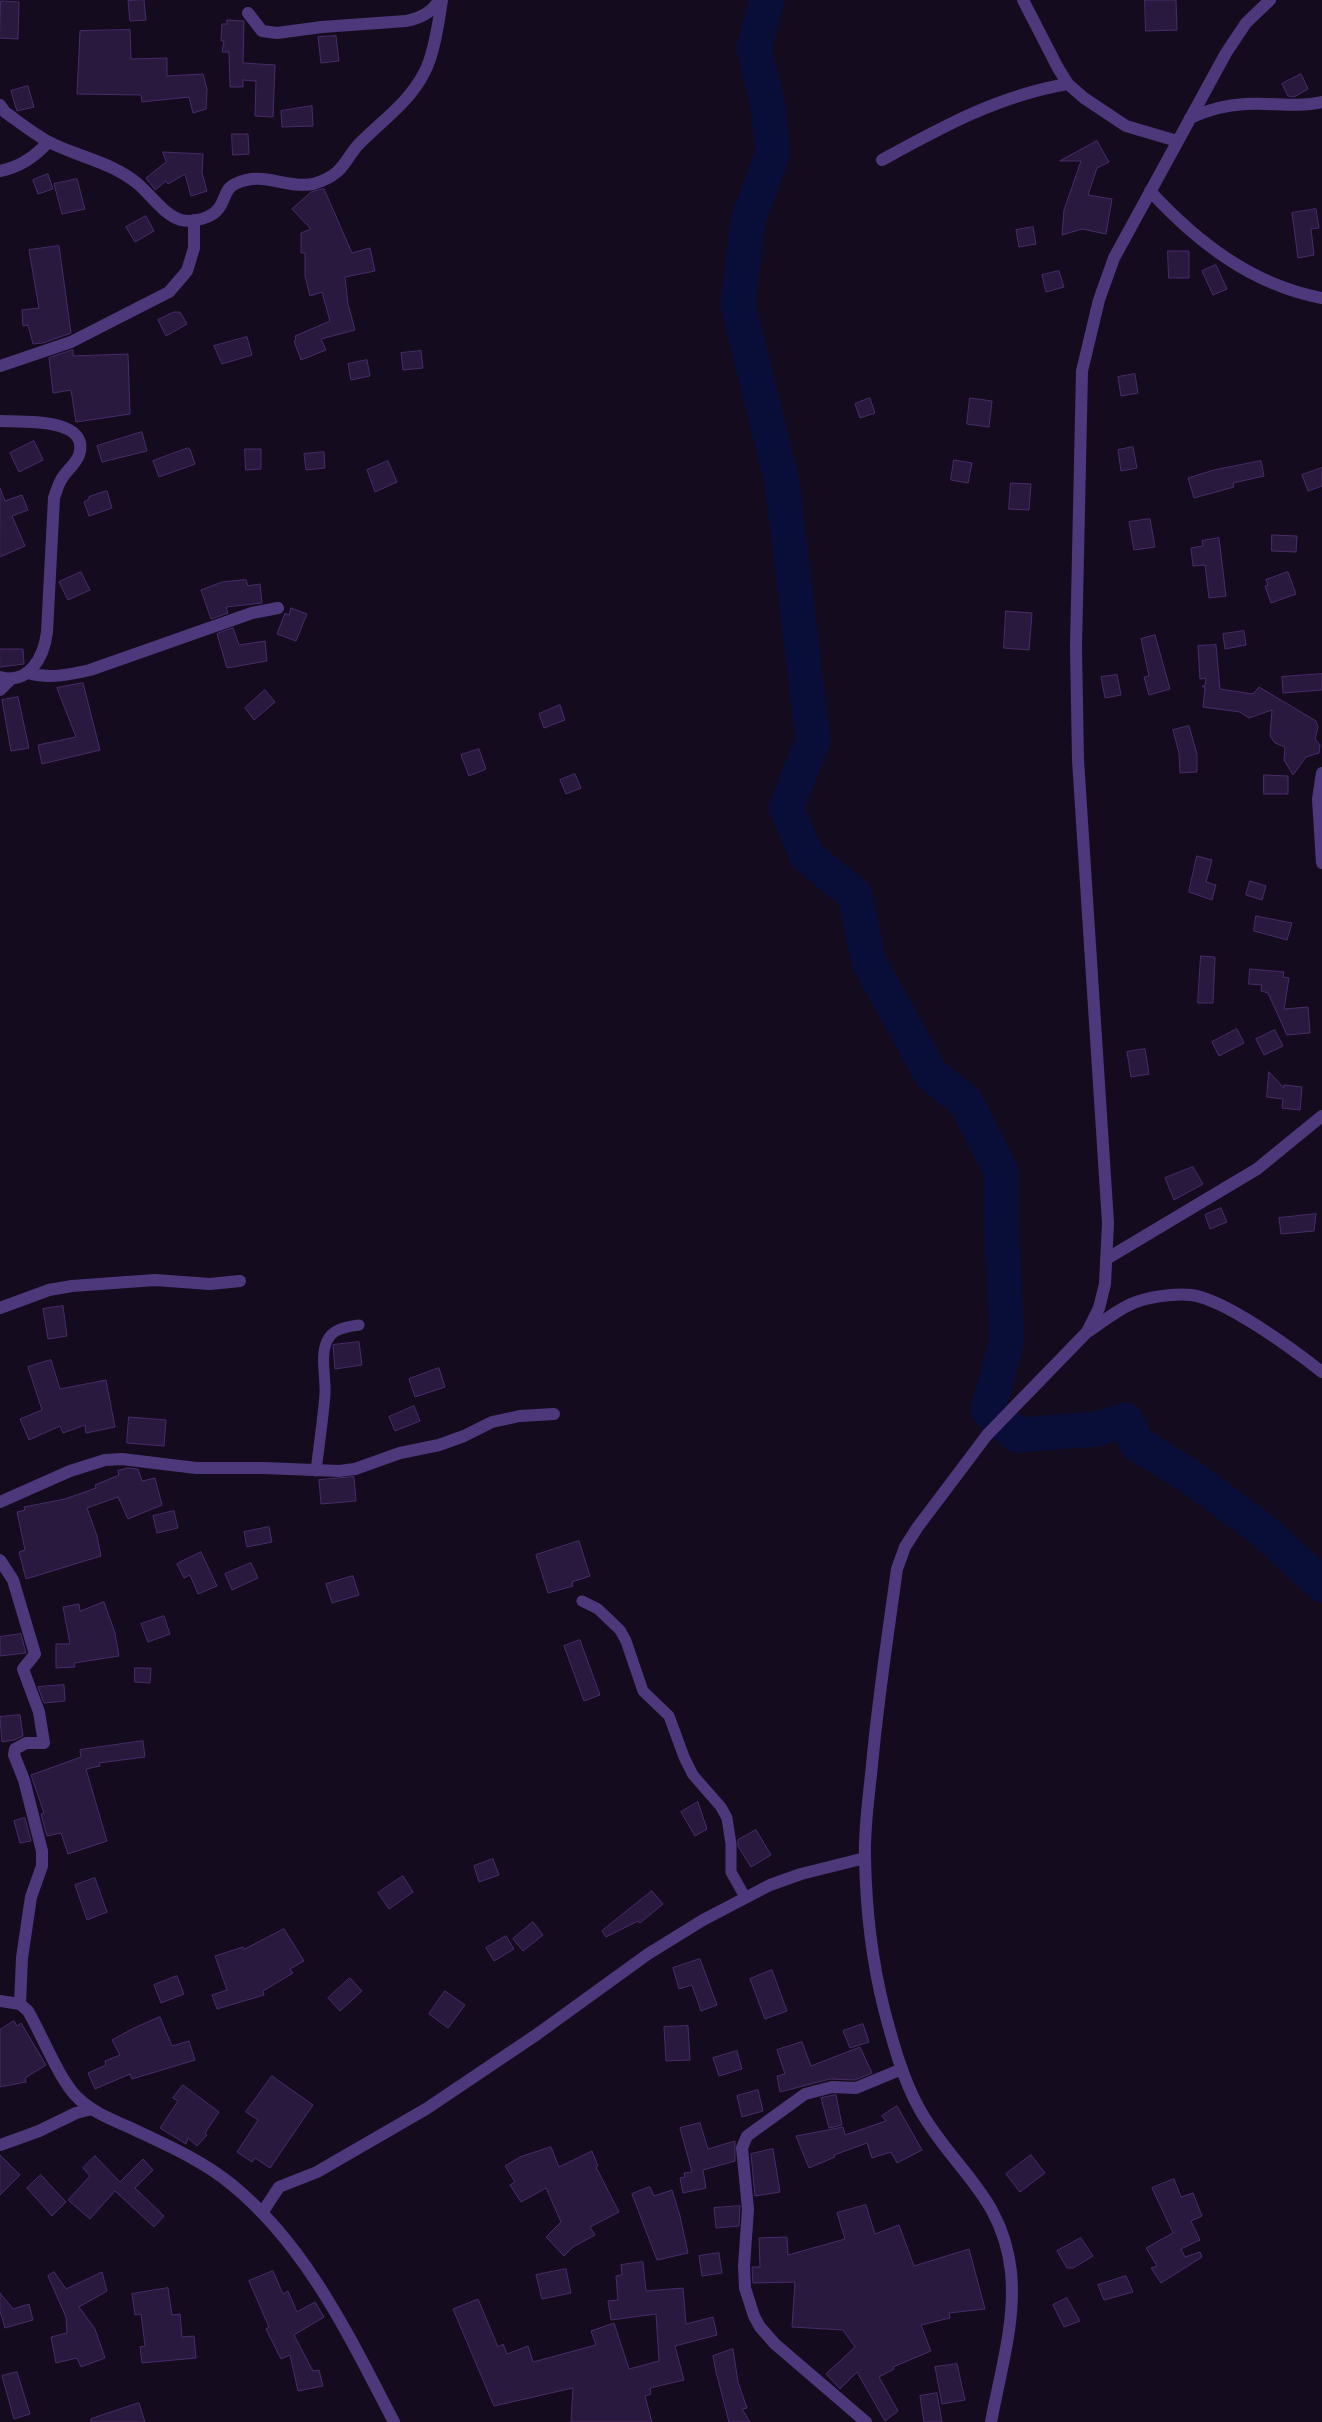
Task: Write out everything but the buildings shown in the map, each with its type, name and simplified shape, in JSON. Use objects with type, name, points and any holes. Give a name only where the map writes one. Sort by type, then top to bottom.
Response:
[{"type":"street","points":[[248,13],[262,31],[277,33],[322,27],[406,21],[418,18],[430,11],[440,0]]},
{"type":"street","points":[[0,105],[5,112],[48,142],[118,170],[137,183],[163,208],[180,220],[208,217],[219,209],[226,194],[234,184],[254,178],[273,179],[288,185],[314,184],[337,172],[357,146],[403,102],[425,73],[439,24],[440,0]]},
{"type":"street","points":[[1023,0],[1068,84],[1084,98],[1126,126],[1177,141]]},
{"type":"street","points":[[1087,1332],[1099,1308],[1105,1284],[1108,1258],[1108,1223],[1078,760],[1076,647],[1082,371],[1097,307],[1114,258],[1226,53],[1246,24],[1270,0]]},
{"type":"street","points":[[882,160],[975,111],[1031,91],[1068,84]]},
{"type":"street","points":[[1190,118],[1205,111],[1245,104],[1304,106],[1322,102]]},
{"type":"street","points":[[0,171],[22,164],[36,155],[48,142]]},
{"type":"street","points":[[1150,191],[1200,241],[1232,263],[1268,281],[1322,298]]},
{"type":"street","points":[[0,366],[71,342],[169,292],[187,271],[194,248],[194,220]]},
{"type":"street","points":[[0,421],[58,424],[72,430],[79,442],[79,455],[61,480],[54,498],[46,644],[36,665],[28,673]]},
{"type":"street","points":[[0,690],[5,678],[28,673],[46,677],[66,676],[90,670],[252,613],[278,608]]},
{"type":"street","points":[[1322,773],[1318,798],[1322,863]]},
{"type":"street","points":[[1108,1258],[1257,1169],[1322,1116]]},
{"type":"street","points":[[0,1308],[49,1290],[72,1286],[155,1280],[210,1284],[240,1282]]},
{"type":"street","points":[[991,2422],[1012,2314],[1011,2269],[1002,2234],[997,2216],[987,2199],[933,2131],[920,2110],[902,2069],[878,1983],[865,1858],[866,1825],[877,1713],[897,1569],[905,1547],[917,1528],[987,1435],[1012,1412],[1087,1332],[1132,1304],[1158,1298],[1192,1295],[1218,1304],[1302,1356],[1322,1372]]},
{"type":"street","points":[[0,1502],[70,1471],[104,1460],[122,1459],[196,1468],[283,1468],[338,1471],[355,1469],[400,1453],[464,1436],[492,1422],[520,1416],[554,1414]]},
{"type":"street","points":[[0,1560],[13,1580],[35,1654],[23,1669],[39,1712],[44,1743],[26,1743],[16,1749],[14,1755],[24,1780],[42,1851],[42,1866],[31,1897],[22,1958],[20,2004]]},
{"type":"street","points":[[262,2213],[279,2187],[317,2172],[426,2108],[536,2035],[648,1954],[745,1897],[801,1874],[865,1858]]},
{"type":"street","points":[[0,2001],[20,2004],[28,2011],[78,2098],[92,2109],[168,2146],[219,2175],[262,2213],[290,2245],[335,2310],[394,2422]]},
{"type":"street","points":[[866,2422],[775,2344],[760,2327],[754,2316],[746,2288],[748,2209],[742,2148],[747,2136],[805,2094],[832,2087],[856,2088],[902,2069]]},
{"type":"street","points":[[0,2145],[26,2136],[76,2113],[92,2109]]},
{"type":"lane","points":[[316,1471],[325,1395],[324,1362],[327,1340],[333,1332],[343,1327],[360,1325]]},
{"type":"lane","points":[[582,1601],[598,1609],[620,1630],[626,1641],[643,1691],[669,1716],[684,1757],[693,1775],[721,1807],[727,1818],[731,1844],[731,1872],[745,1897]]},
{"type":"waterway","points":[[767,0],[754,48],[768,106],[773,153],[748,220],[738,305],[782,482],[813,740],[786,808],[807,856],[855,895],[869,962],[931,1074],[966,1102],[1001,1171],[1001,1221],[1007,1340],[988,1410],[1018,1435],[1096,1429],[1126,1420],[1136,1443],[1191,1477],[1264,1531],[1322,1585]]}]
